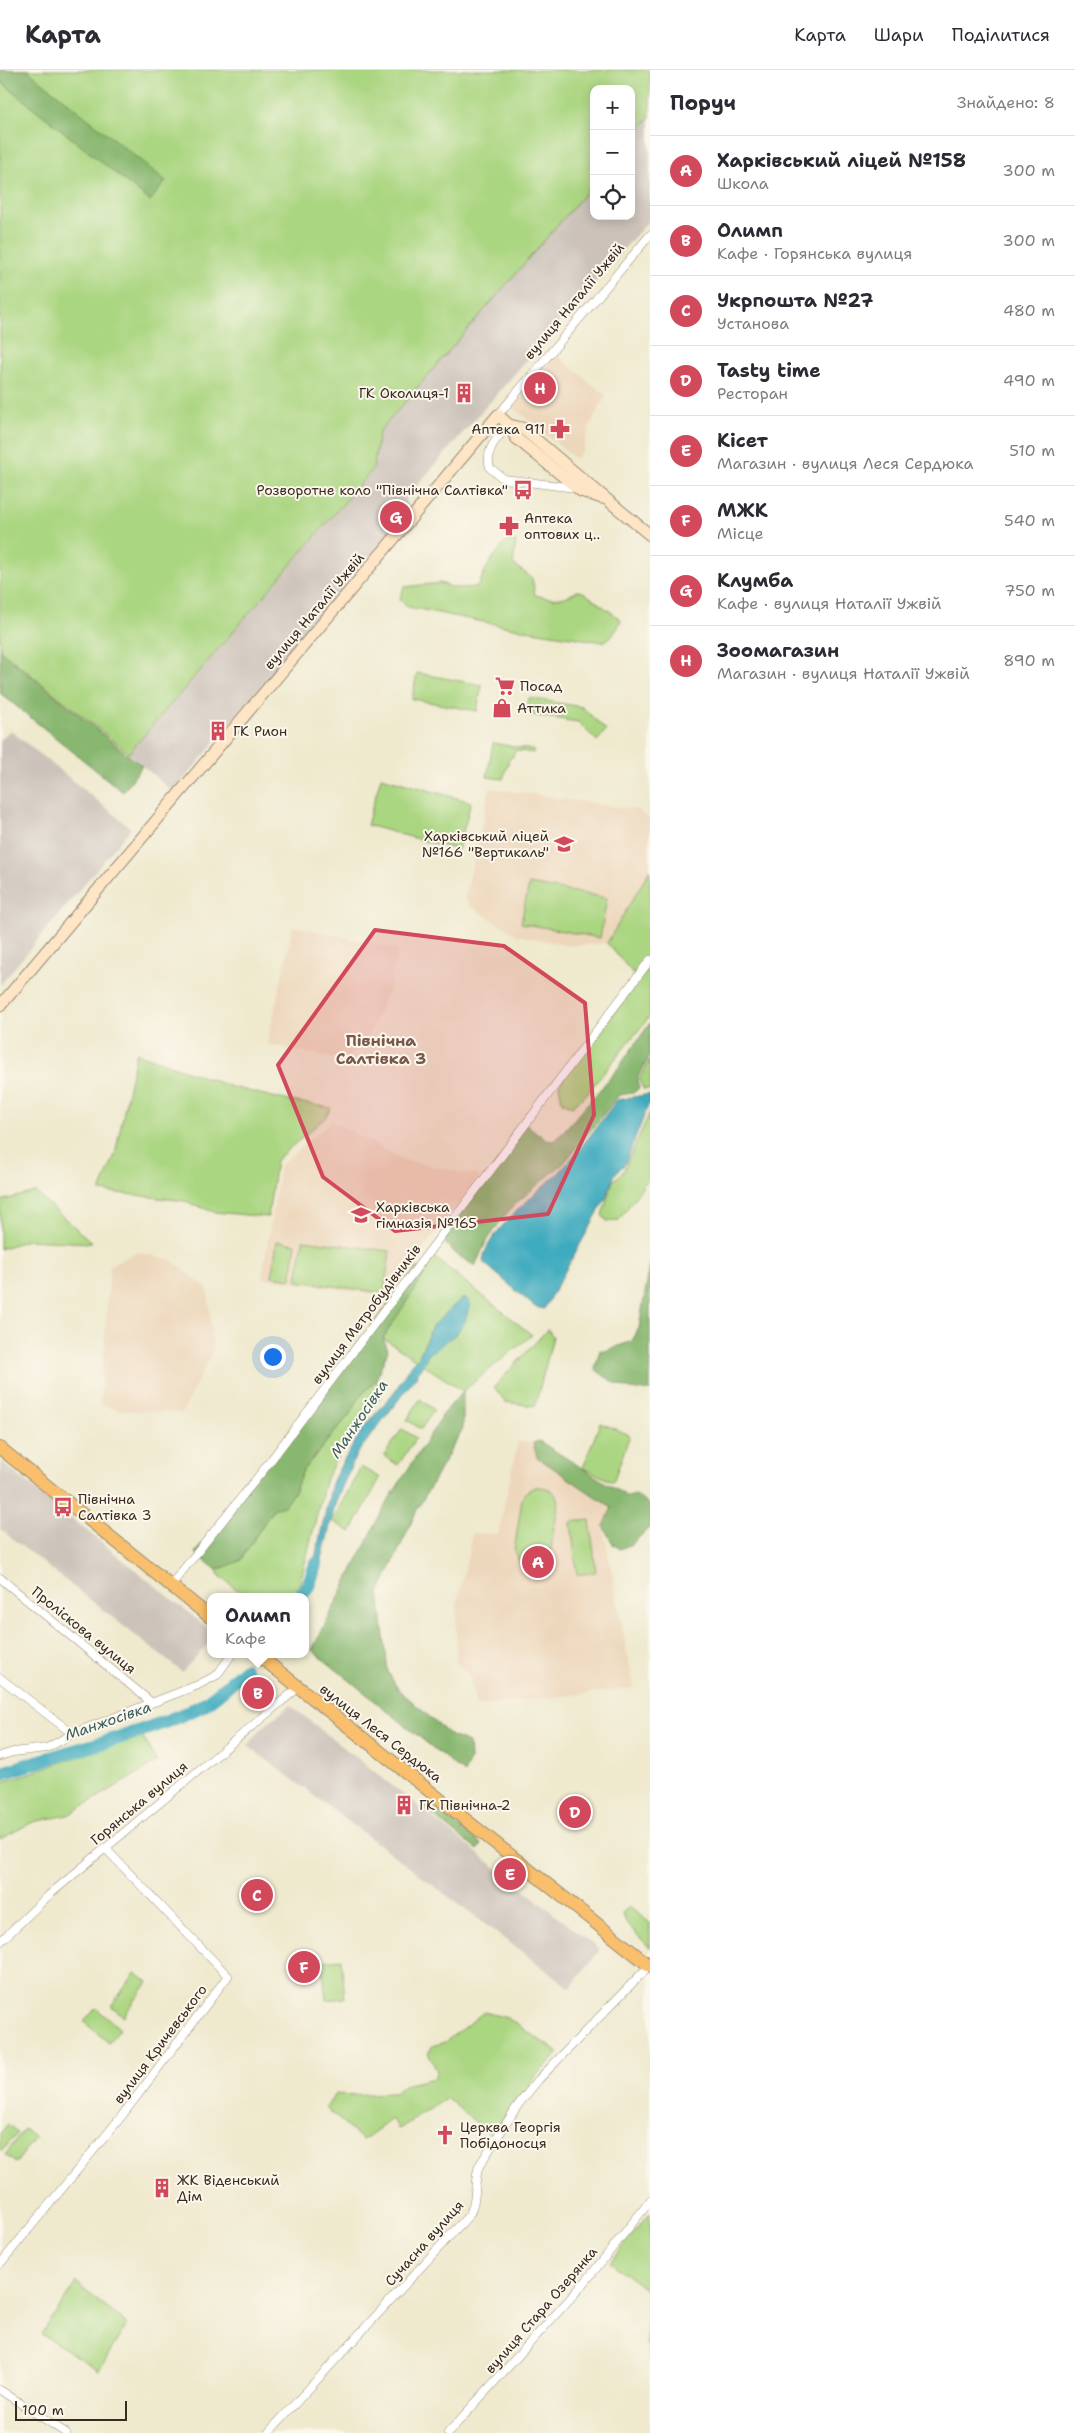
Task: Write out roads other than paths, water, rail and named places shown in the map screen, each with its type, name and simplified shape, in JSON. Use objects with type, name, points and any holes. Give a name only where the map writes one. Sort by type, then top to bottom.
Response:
[{"type":"main road","points":[[498,415],[509,425],[516,438],[577,488],[602,498]]},
{"type":"main road","name":"вулиця Наталії Ужвій","points":[[0,1006],[498,415]]},
{"type":"main road","points":[[509,425],[522,428],[587,482],[602,498],[650,535]]},
{"type":"main road","points":[[0,1448],[207,1615]]},
{"type":"main road","name":"вулиця Леся Сердюка","points":[[263,1658],[650,1966]]},
{"type":"street","name":"вулиця Наталії Ужвій","points":[[498,415],[650,234]]},
{"type":"street","points":[[509,425],[490,449],[487,458],[490,468],[504,479],[577,488]]},
{"type":"street","name":"вулиця Метробудівників","points":[[170,1586],[265,1468],[650,960]]},
{"type":"street","name":"Проліскова вулиця","points":[[0,1578],[152,1702]]},
{"type":"street","points":[[0,1756],[13,1752],[48,1748],[73,1734],[198,1685],[217,1675],[229,1658]]},
{"type":"street","points":[[0,1678],[73,1734]]},
{"type":"street","name":"Горянська вулиця","points":[[0,1942],[49,1895],[299,1687]]},
{"type":"street","name":"вулиця Кричевського","points":[[0,2264],[121,2117],[228,1976],[105,1848]]},
{"type":"street","name":"Сучасна вулиця","points":[[268,2433],[470,2214],[474,2205],[476,2175],[479,2166],[518,2104],[539,2078],[650,1966]]},
{"type":"street","name":"вулиця Стара Озерянка","points":[[448,2433],[586,2280],[650,2201]]},
{"type":"street","points":[[0,2390],[66,2433]]},
{"type":"water","points":[[650,1094],[650,1101],[625,1164],[615,1174],[606,1198],[544,1309],[535,1307],[483,1262],[486,1250],[493,1238],[515,1212],[569,1161],[617,1100]]},
{"type":"water","points":[[466,1298],[470,1303],[465,1322],[456,1334],[428,1355],[416,1377],[356,1455],[336,1501],[317,1580],[308,1582],[332,1483],[340,1467],[362,1430],[395,1391],[411,1364],[419,1356],[432,1326],[460,1300]]},
{"type":"waterway","name":"Манжосівка","points":[[303,1593],[308,1586],[316,1564]]},
{"type":"waterway","name":"Манжосівка","points":[[0,1774],[173,1719],[210,1700],[245,1670]]},
{"type":"place","name":"Зоомагазин","points":[[540,388]]},
{"type":"place","name":"ГК Околиця-1","points":[[464,393]]},
{"type":"place","name":"Аптека 911","points":[[560,429]]},
{"type":"place","name":"Розворотне коло \"Північна Салтівка\"","points":[[523,490]]},
{"type":"place","name":"Клумба","points":[[396,517]]},
{"type":"place","name":"Аптека оптових ц‥","points":[[509,526]]},
{"type":"place","name":"Посад","points":[[505,686]]},
{"type":"place","name":"Аттика","points":[[502,708]]},
{"type":"place","name":"ГК Рион","points":[[218,731]]},
{"type":"place","name":"Харківський ліцей №166 \"Вертикаль\"","points":[[564,844]]},
{"type":"place","name":"Харківська гімназія №165","points":[[361,1215]]},
{"type":"place","name":"Північна Салтівка 3","points":[[63,1507]]},
{"type":"place","name":"Харківський ліцей №158","points":[[538,1562]]},
{"type":"place","name":"Олимп","points":[[258,1693]]},
{"type":"place","name":"ГК Північна-2","points":[[404,1805]]},
{"type":"place","name":"Tasty time","points":[[575,1812]]},
{"type":"place","name":"Кісет","points":[[510,1874]]},
{"type":"place","name":"Укрпошта №27","points":[[257,1895]]},
{"type":"place","name":"МЖК","points":[[304,1967]]},
{"type":"place","name":"Церква Георгія Побідоносця","points":[[445,2135]]},
{"type":"place","name":"ЖК Віденський Дім","points":[[162,2188]]},
{"type":"district","name":"Північна Салтівка 3","points":[[381,1049]]}]
